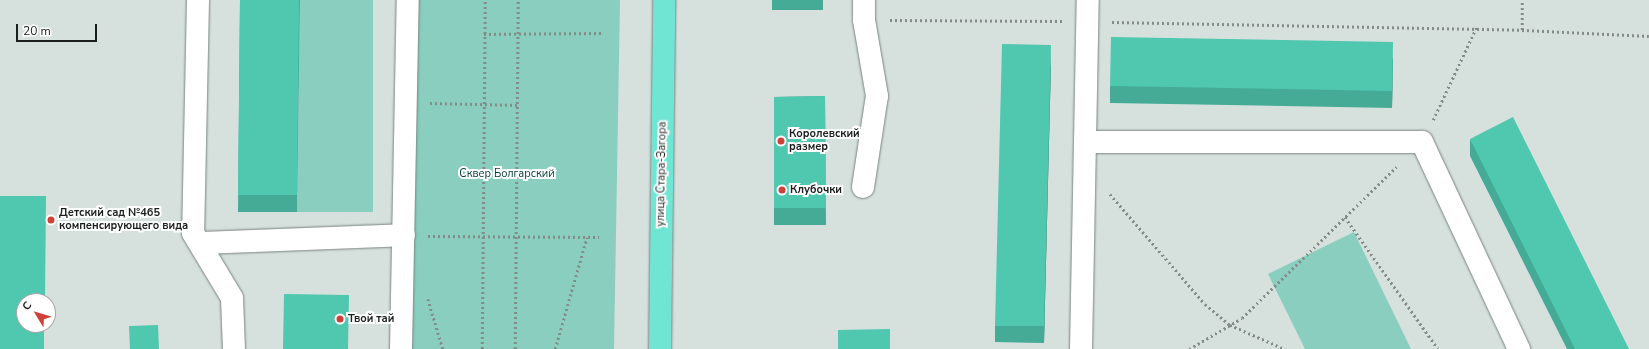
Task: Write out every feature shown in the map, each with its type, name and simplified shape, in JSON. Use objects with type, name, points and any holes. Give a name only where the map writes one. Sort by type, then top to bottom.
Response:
[{"type":"main road","name":"улица Стара-Загора","points":[[660,349],[664,0]]},
{"type":"lane","points":[[198,0],[194,233],[232,298],[234,349]]},
{"type":"lane","points":[[401,349],[408,0]]},
{"type":"lane","points":[[863,187],[877,96],[864,10]]},
{"type":"lane","points":[[1081,349],[1088,10]]},
{"type":"lane","points":[[1085,142],[1422,142],[1519,349]]},
{"type":"lane","points":[[200,243],[404,235]]},
{"type":"path","points":[[482,349],[484,236],[484,0]]},
{"type":"path","points":[[515,349],[518,0]]},
{"type":"path","points":[[1522,0],[1522,30]]},
{"type":"path","points":[[864,10],[1088,10],[1649,36]]},
{"type":"path","points":[[1189,349],[1242,318],[1422,142],[1476,28]]},
{"type":"path","points":[[484,34],[602,33]]},
{"type":"path","points":[[406,102],[517,105]]},
{"type":"path","points":[[1085,165],[1205,304],[1230,325],[1285,349]]},
{"type":"path","points":[[1345,217],[1438,349]]},
{"type":"path","points":[[404,235],[599,237]]},
{"type":"path","points":[[555,349],[588,236]]},
{"type":"green space","points":[[300,0],[373,0],[373,212],[297,212]]},
{"type":"green space","name":"Сквер Болгарский","points":[[399,0],[620,0],[614,349],[395,349]]},
{"type":"green space","points":[[1354,232],[1411,349],[1305,349],[1268,274]]},
{"type":"building","points":[[240,0],[299,0],[297,195],[238,195]]},
{"type":"building","points":[[1111,37],[1393,42],[1392,91],[1110,86]]},
{"type":"building","points":[[1002,44],[1051,45],[1044,326],[995,326]]},
{"type":"building","points":[[825,96],[826,208],[774,208],[774,97]]},
{"type":"building","points":[[1513,117],[1629,349],[1575,349],[1470,139]]},
{"type":"building","points":[[0,196],[46,196],[45,293],[16,293],[16,333],[44,333],[44,349],[0,349]]},
{"type":"building","points":[[284,294],[349,295],[348,349],[283,349]]},
{"type":"building","points":[[158,325],[159,349],[130,349],[129,326]]},
{"type":"building","points":[[890,329],[890,349],[838,349],[838,330]]},
{"type":"place","name":"Королевский размер","points":[[781,141]]},
{"type":"place","name":"Клубочки","points":[[782,190]]},
{"type":"place","name":"Детский сад №465 компенсирующего вида","points":[[51,220]]},
{"type":"place","name":"Твой тай","points":[[340,319]]}]
